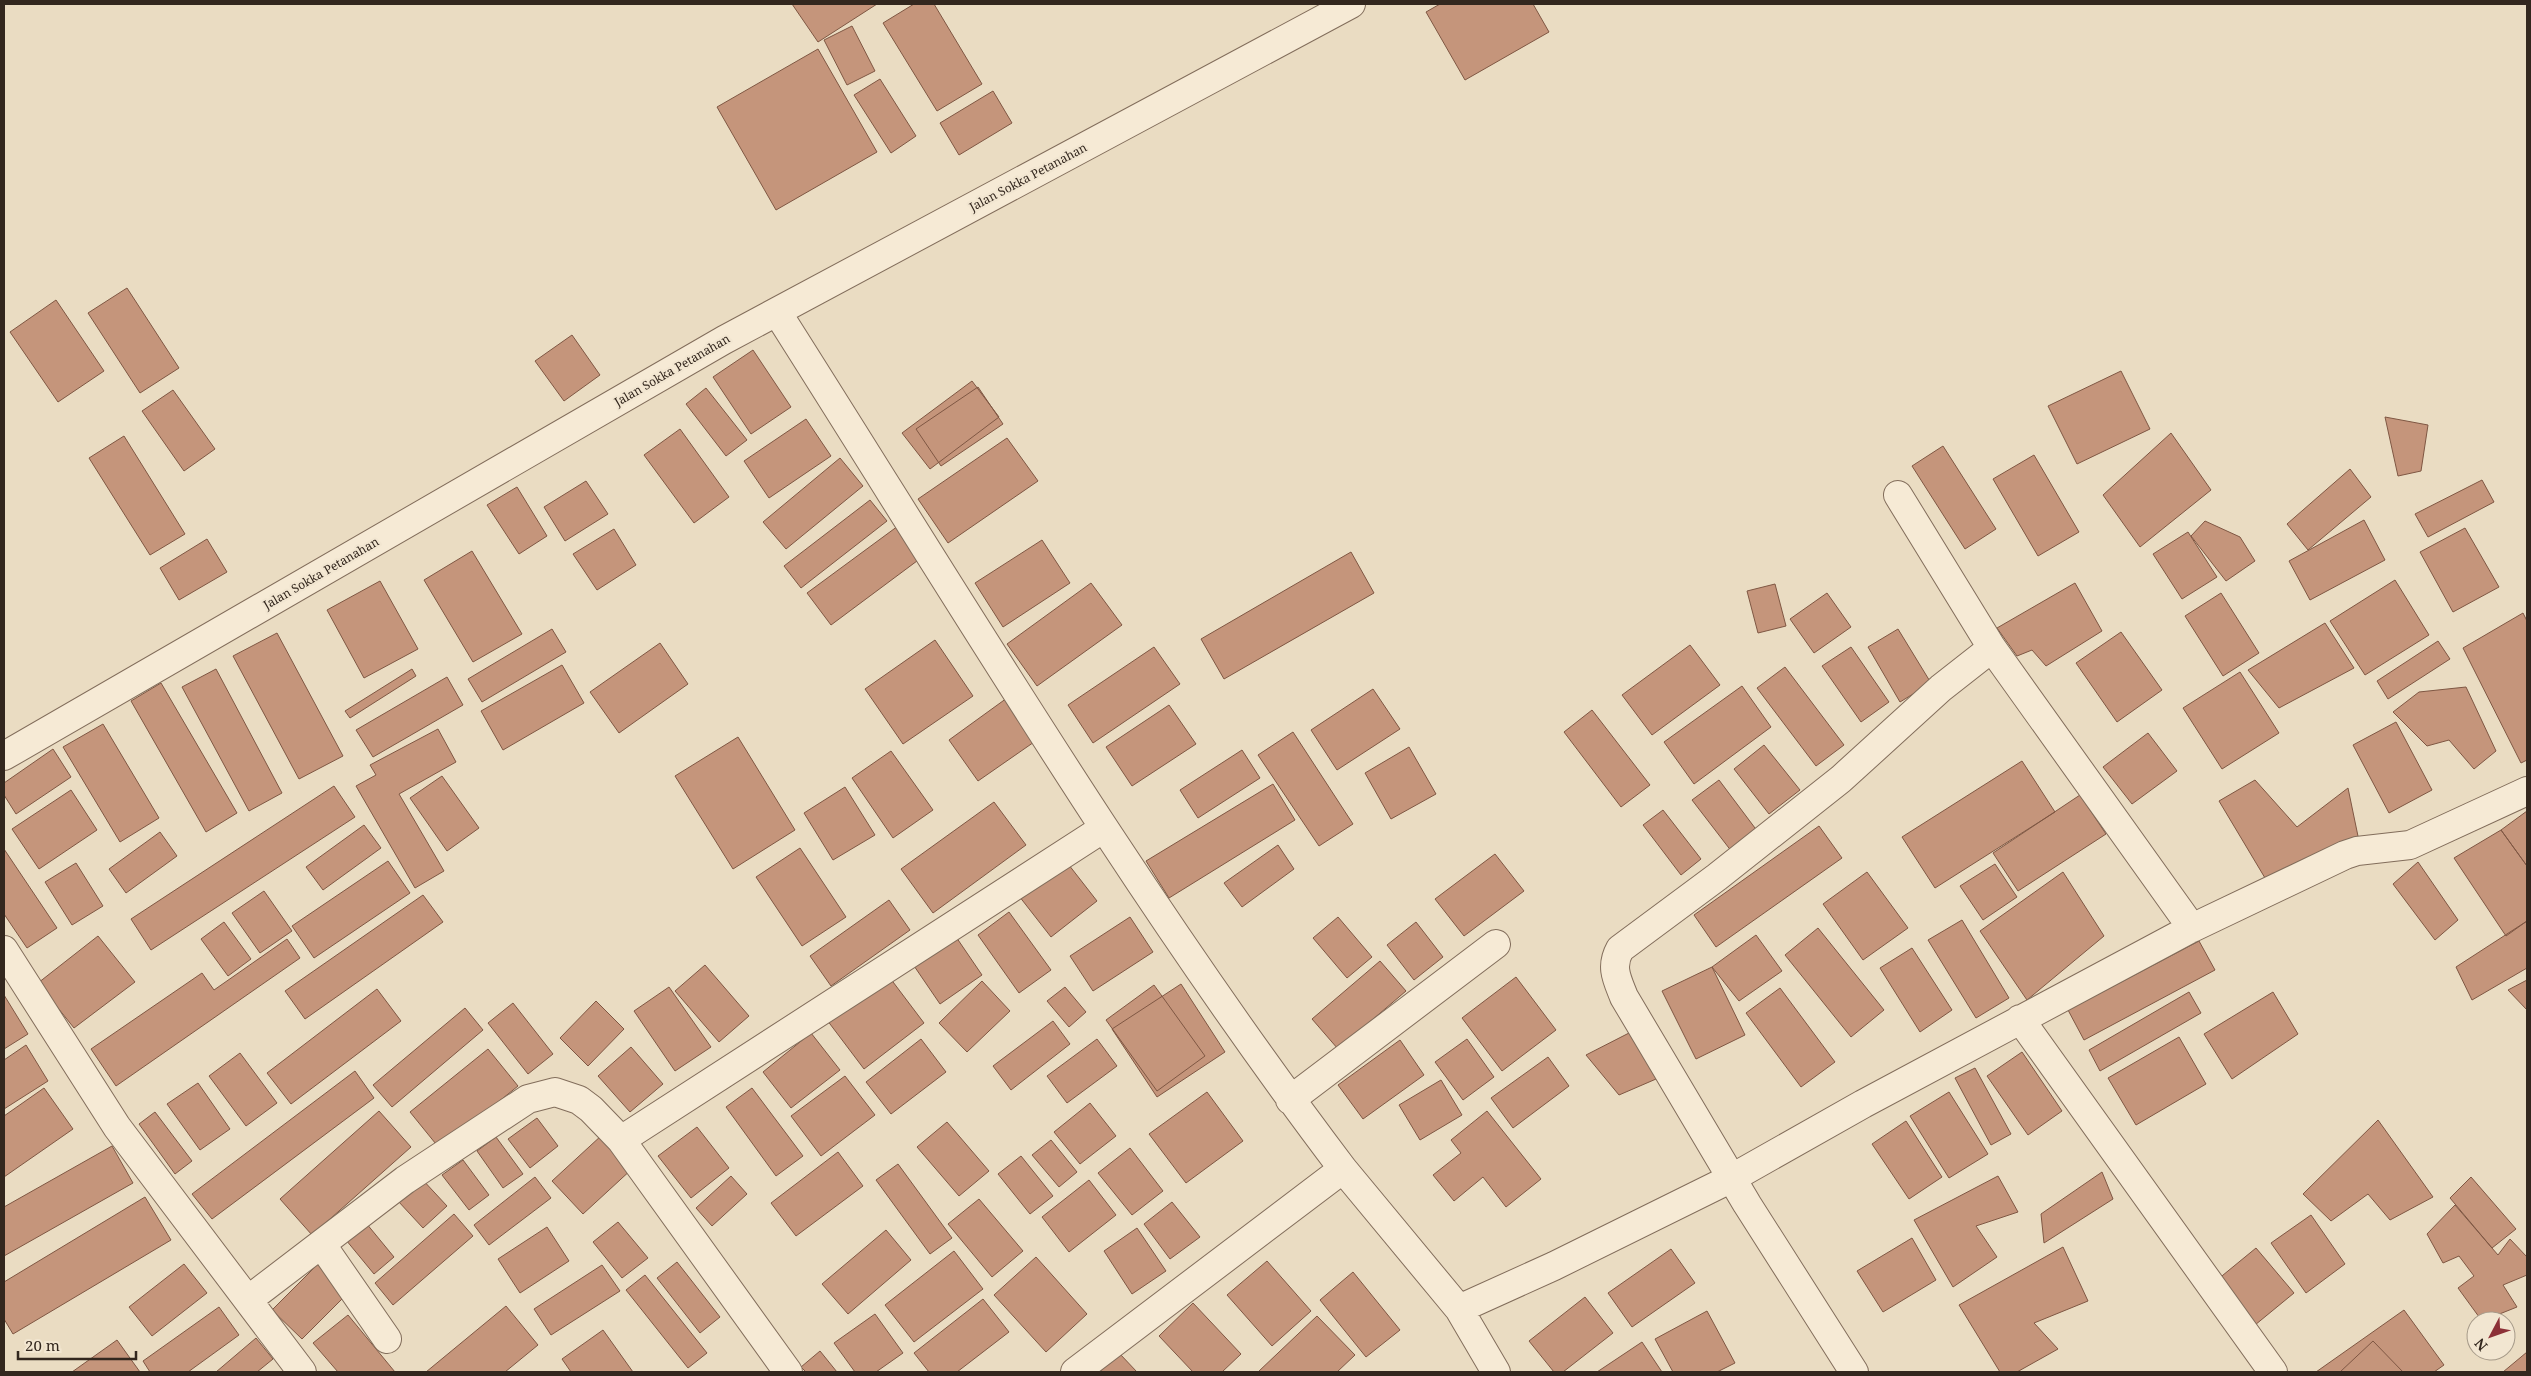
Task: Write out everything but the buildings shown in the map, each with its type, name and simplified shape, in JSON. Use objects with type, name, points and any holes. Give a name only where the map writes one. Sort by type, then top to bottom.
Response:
[{"type":"street","name":"Jalan Sokka Petanahan","points":[[4,756],[777,312],[1351,4]]},
{"type":"street","points":[[777,312],[1104,828],[1290,1100],[1343,1169],[1459,1309],[1496,1372]]},
{"type":"street","points":[[1898,495],[1992,648],[2192,928]]},
{"type":"street","points":[[1854,1372],[1732,1178],[1624,997],[1613,969],[1614,958],[1620,949],[1718,877],[1841,779],[1941,688],[1992,648]]},
{"type":"street","points":[[1459,1309],[1554,1266],[1732,1178],[2020,1019],[2192,928],[2345,855],[2357,851],[2410,845],[2527,791]]},
{"type":"street","points":[[621,1140],[1104,828]]},
{"type":"street","points":[[1290,1100],[1496,944]]},
{"type":"street","points":[[4,950],[117,1127],[302,1372]]},
{"type":"street","points":[[2020,1019],[2273,1372]]},
{"type":"street","points":[[248,1300],[322,1245],[404,1180],[528,1099],[555,1092],[579,1100],[591,1109],[621,1140],[788,1372]]},
{"type":"street","points":[[1075,1372],[1343,1169]]},
{"type":"street","points":[[322,1245],[387,1339]]}]
